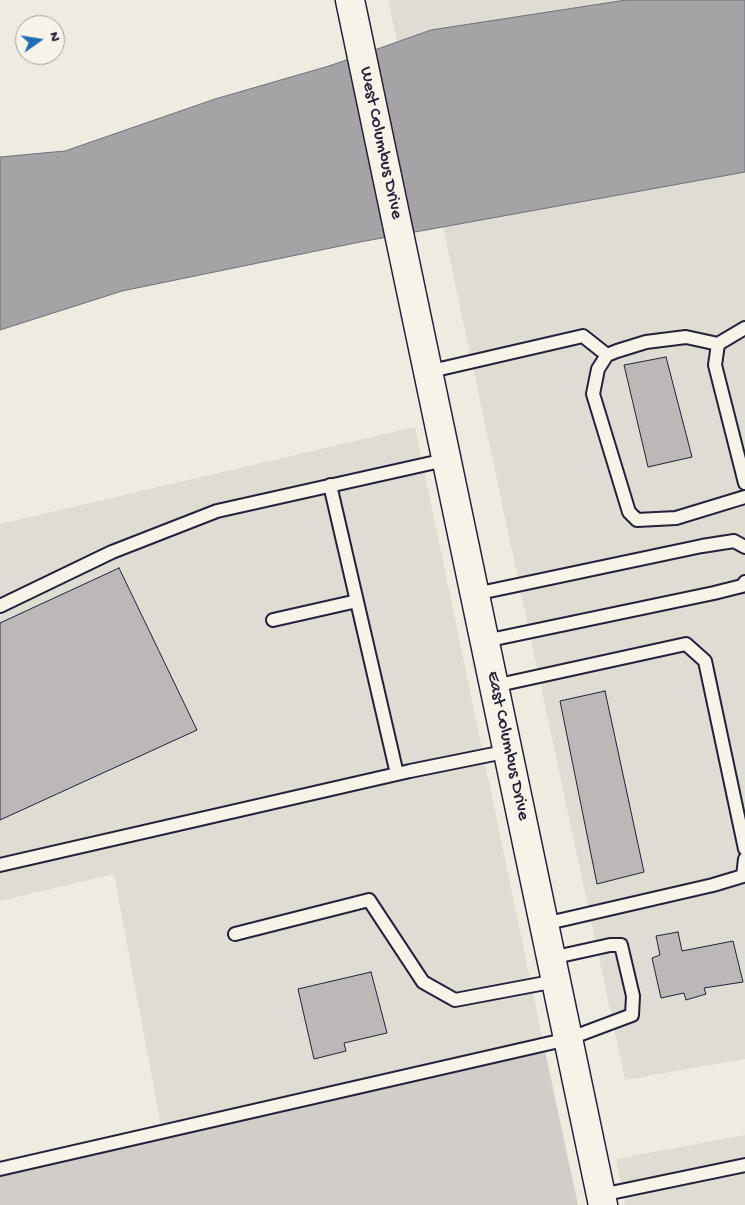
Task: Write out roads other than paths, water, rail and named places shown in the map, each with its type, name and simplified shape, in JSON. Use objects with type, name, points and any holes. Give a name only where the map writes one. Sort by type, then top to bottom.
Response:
[{"type":"main road","name":"West Columbus Drive","points":[[352,11],[410,286]]},
{"type":"main road","name":"East Columbus Drive","points":[[410,286],[445,460],[509,751],[602,1200]]},
{"type":"lane","points":[[745,328],[718,344],[686,337],[646,342],[607,355],[598,369],[593,394],[629,512],[637,520],[676,518],[745,497]]},
{"type":"lane","points":[[427,372],[582,336],[607,355]]},
{"type":"lane","points":[[718,344],[715,365],[745,483]]},
{"type":"lane","points":[[0,606],[112,552],[217,511],[445,460]]},
{"type":"lane","points":[[330,485],[397,774]]},
{"type":"lane","points":[[475,594],[702,546],[734,541],[745,547]]},
{"type":"lane","points":[[485,640],[714,593],[742,586],[745,582]]},
{"type":"lane","points":[[273,620],[357,601]]},
{"type":"lane","points":[[494,686],[686,644],[705,661],[745,849]]},
{"type":"lane","points":[[0,865],[397,774],[509,751]]},
{"type":"lane","points":[[544,924],[713,885],[743,876],[745,859]]},
{"type":"lane","points":[[0,1169],[568,1039],[632,1015],[633,996],[621,945],[610,945],[553,969],[454,1000],[423,982],[369,900],[235,934]]},
{"type":"lane","points":[[602,1200],[745,1165]]}]
